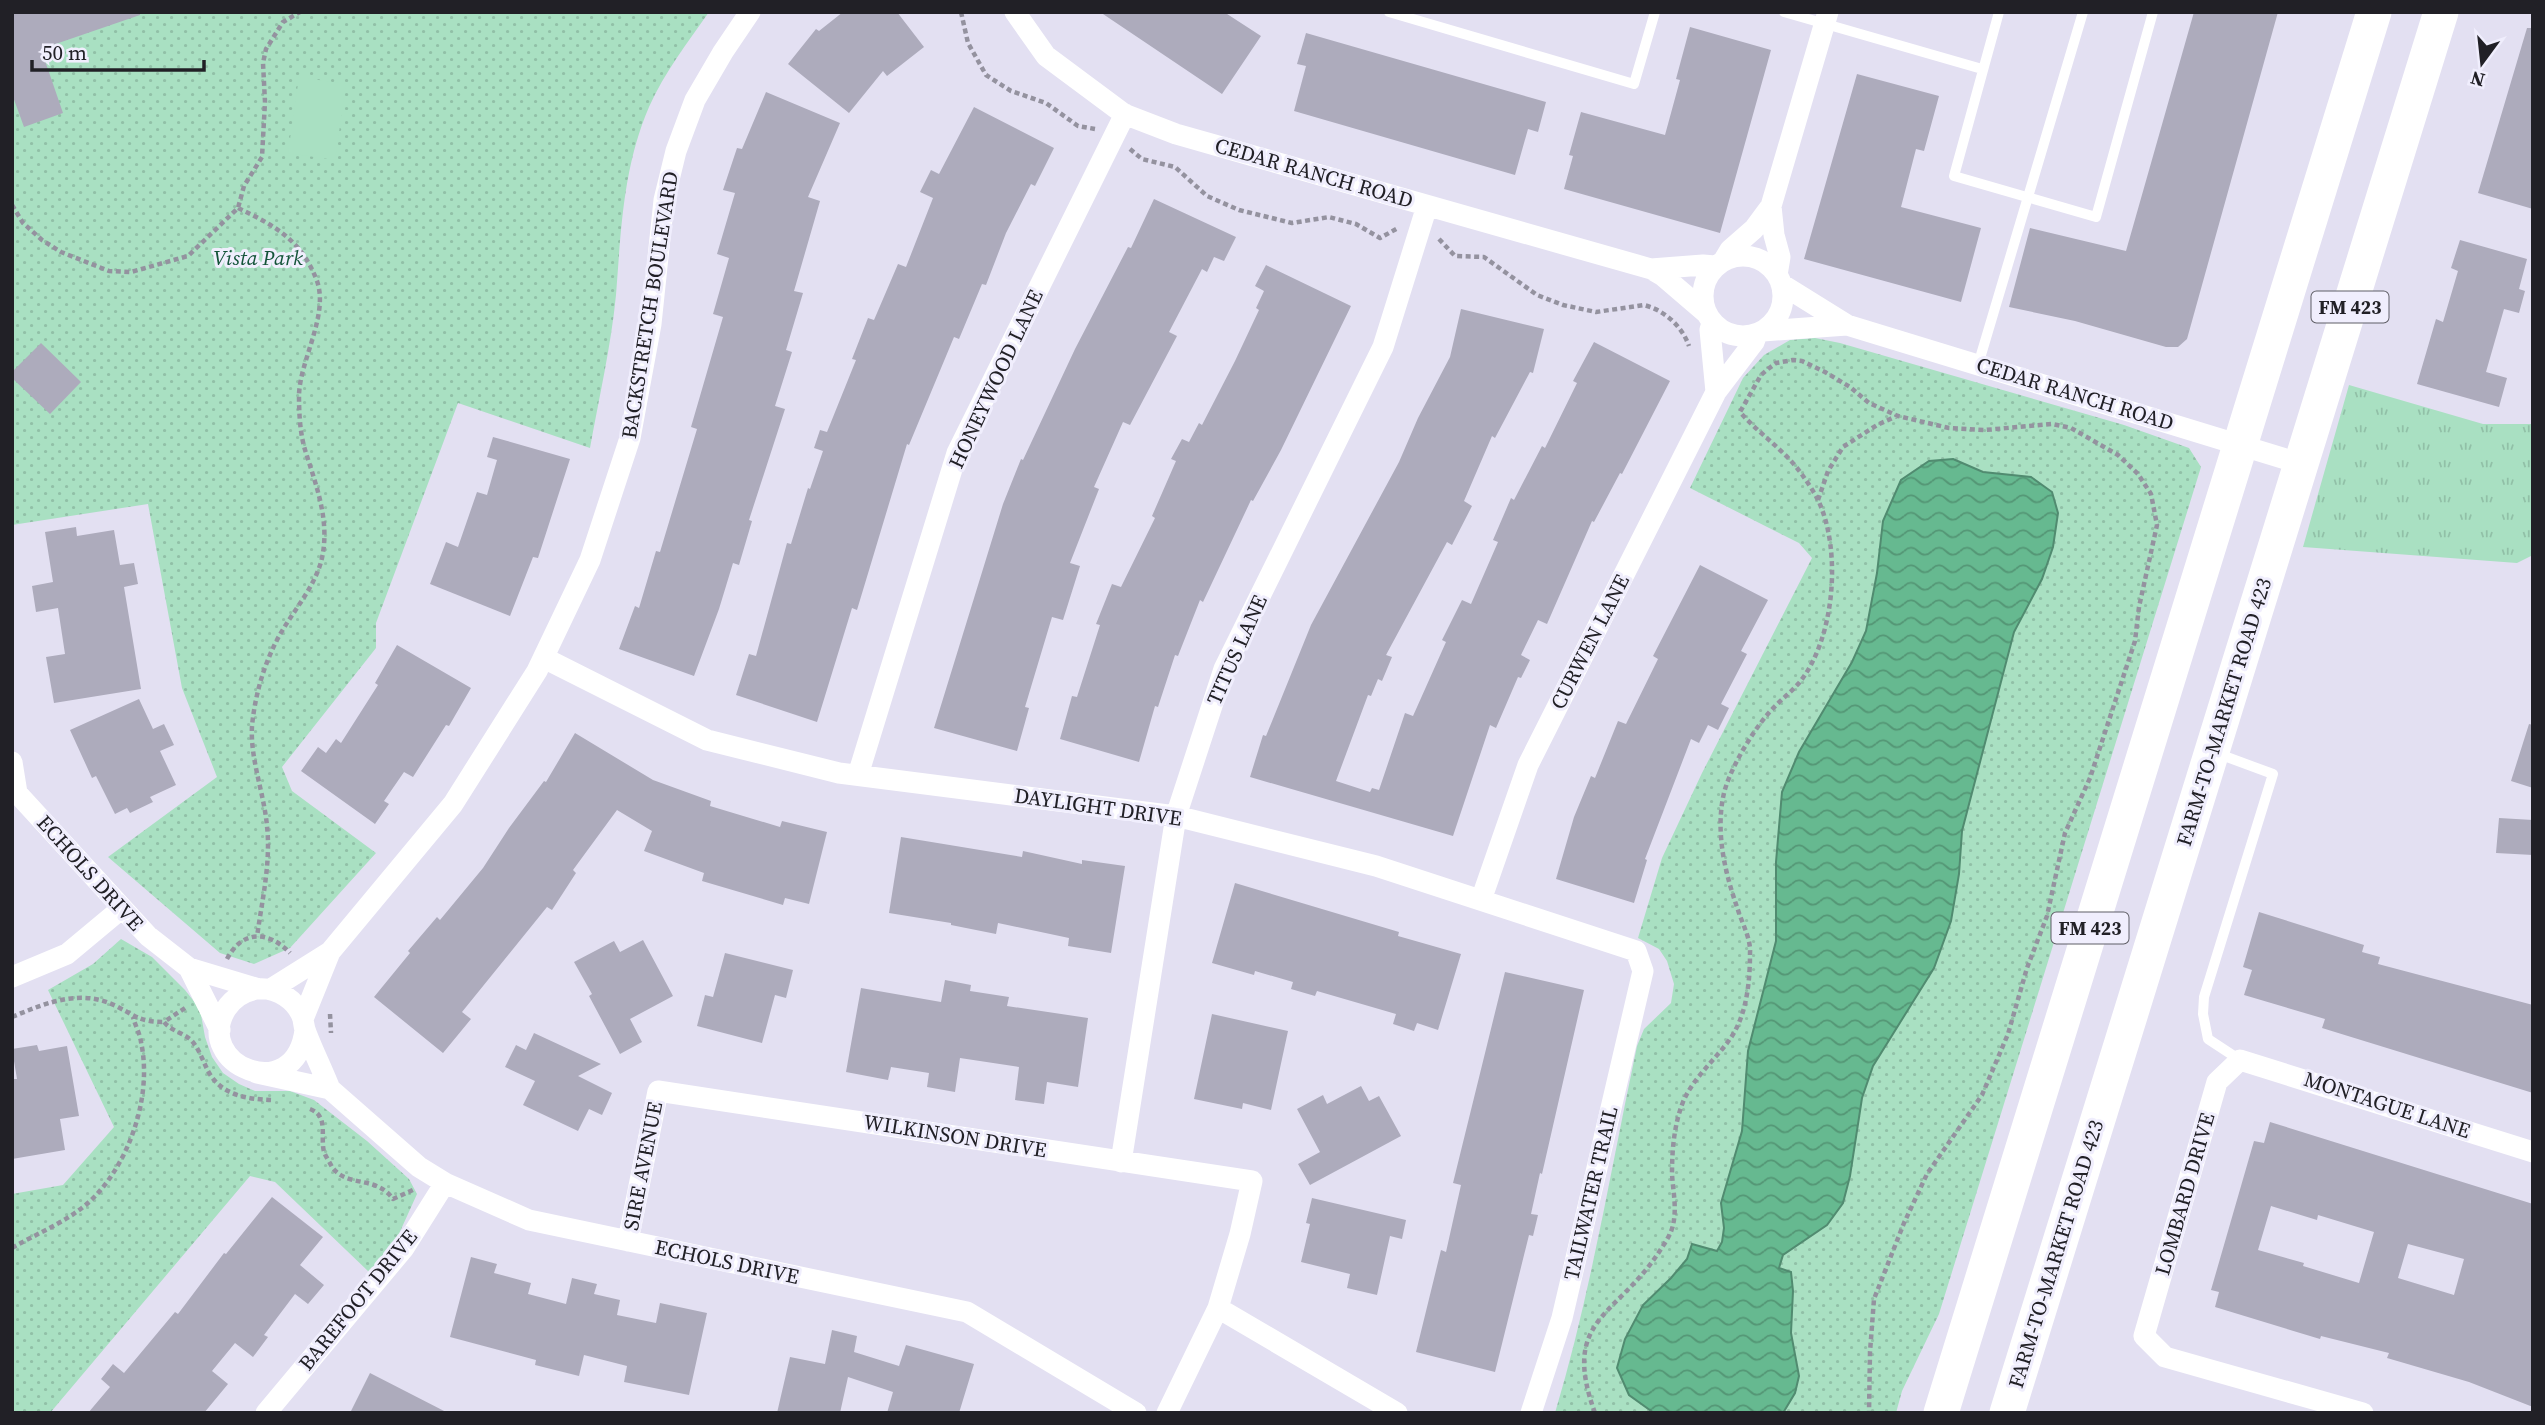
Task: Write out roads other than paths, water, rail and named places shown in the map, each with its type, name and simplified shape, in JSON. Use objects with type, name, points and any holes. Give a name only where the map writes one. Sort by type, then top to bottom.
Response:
[{"type":"main road","name":"FM 423","points":[[1941,1413],[2374,12]]},
{"type":"main road","name":"FARM-TO-MARKET ROAD 423","points":[[2007,1413],[2441,12]]},
{"type":"street","name":"BACKSTRETCH BOULEVARD","points":[[304,1025],[330,952],[453,804],[544,659],[590,560],[630,438],[651,324],[664,200],[676,151],[695,100],[750,12]]},
{"type":"street","name":"CEDAR RANCH ROAD","points":[[1015,12],[1046,56],[1125,114],[1176,134],[1651,269],[1663,276],[1709,318]]},
{"type":"street","points":[[1716,392],[1709,318],[1702,293],[1704,283],[1727,253],[1754,229],[1771,205],[1826,18]]},
{"type":"street","name":"HONEYWOOD LANE","points":[[858,775],[957,453],[1125,114]]},
{"type":"street","name":"TITUS LANE","points":[[1121,1162],[1176,816],[1224,668],[1383,347],[1427,205]]},
{"type":"street","points":[[1709,318],[1733,336],[1760,333],[1768,328],[1780,312],[1783,293],[1779,279],[1780,257],[1774,235],[1771,205]]},
{"type":"street","points":[[1719,263],[1743,256],[1753,257],[1763,261],[1779,279]]},
{"type":"street","name":"CEDAR RANCH ROAD","points":[[1651,269],[1719,263]]},
{"type":"street","name":"CEDAR RANCH ROAD","points":[[1779,279],[1847,325],[2302,464]]},
{"type":"street","name":"CEDAR RANCH ROAD","points":[[1760,333],[1847,325]]},
{"type":"street","name":"CURWEN LANE","points":[[1481,900],[1528,765],[1716,392],[1760,333]]},
{"type":"street","name":"DAYLIGHT DRIVE","points":[[544,659],[706,740],[839,773],[1176,816],[1376,866],[1636,951],[1643,971]]},
{"type":"street","name":"ECHOLS DRIVE","points":[[12,762],[17,793],[148,936],[189,968],[265,989]]},
{"type":"street","points":[[12,977],[67,954],[121,909]]},
{"type":"street","name":"BACKSTRETCH BOULEVARD","points":[[265,989],[330,952]]},
{"type":"street","name":"ECHOLS DRIVE","points":[[189,968],[220,1030]]},
{"type":"street","name":"TAILWATER TRAIL","points":[[1531,1413],[1562,1318],[1643,971]]},
{"type":"street","points":[[265,989],[291,1000],[299,1009],[304,1025],[299,1053],[281,1069],[257,1073],[235,1063],[221,1043],[222,1018],[228,1006],[247,991],[265,989]]},
{"type":"street","name":"ECHOLS DRIVE","points":[[304,1025],[330,1089],[419,1167],[445,1183],[529,1220],[967,1312],[1136,1413]]},
{"type":"street","name":"MONTAGUE LANE","points":[[2240,1060],[2533,1152]]},
{"type":"street","name":"LOMBARD DRIVE","points":[[2240,1060],[2217,1082],[2144,1336],[2165,1357],[2363,1413]]},
{"type":"street","name":"ECHOLS DRIVE","points":[[257,1073],[330,1089]]},
{"type":"street","name":"WILKINSON DRIVE","points":[[658,1091],[1252,1181],[1240,1234],[1218,1308]]},
{"type":"street","name":"SIRE AVENUE","points":[[628,1241],[658,1091]]},
{"type":"street","name":"BAREFOOT DRIVE","points":[[266,1413],[404,1248],[445,1183]]},
{"type":"street","points":[[1167,1413],[1218,1308],[1397,1413]]},
{"type":"lane","points":[[1389,12],[1634,84],[1655,12]]},
{"type":"lane","points":[[1784,12],[1826,18],[1982,69]]},
{"type":"lane","points":[[1999,12],[1954,176],[2096,217],[2153,12]]},
{"type":"lane","points":[[1978,365],[2082,12]]},
{"type":"lane","points":[[2211,751],[2273,774],[2204,997],[2203,1014],[2208,1039],[2240,1060]]},
{"type":"water","points":[[1953,459],[1983,472],[2031,477],[2052,492],[2058,513],[2053,547],[2042,579],[2014,632],[1962,831],[1959,874],[1951,921],[1934,968],[1873,1066],[1862,1098],[1843,1203],[1827,1225],[1783,1255],[1779,1268],[1791,1272],[1791,1333],[1799,1376],[1795,1393],[1783,1413],[1654,1413],[1629,1395],[1617,1368],[1625,1339],[1643,1305],[1687,1259],[1692,1244],[1717,1251],[1722,1242],[1724,1228],[1721,1203],[1742,1131],[1748,1051],[1776,941],[1776,862],[1782,792],[1799,752],[1852,662],[1866,631],[1883,521],[1901,480],[1929,461]]},
{"type":"park label","name":"Vista Park","points":[[258,258]]}]
